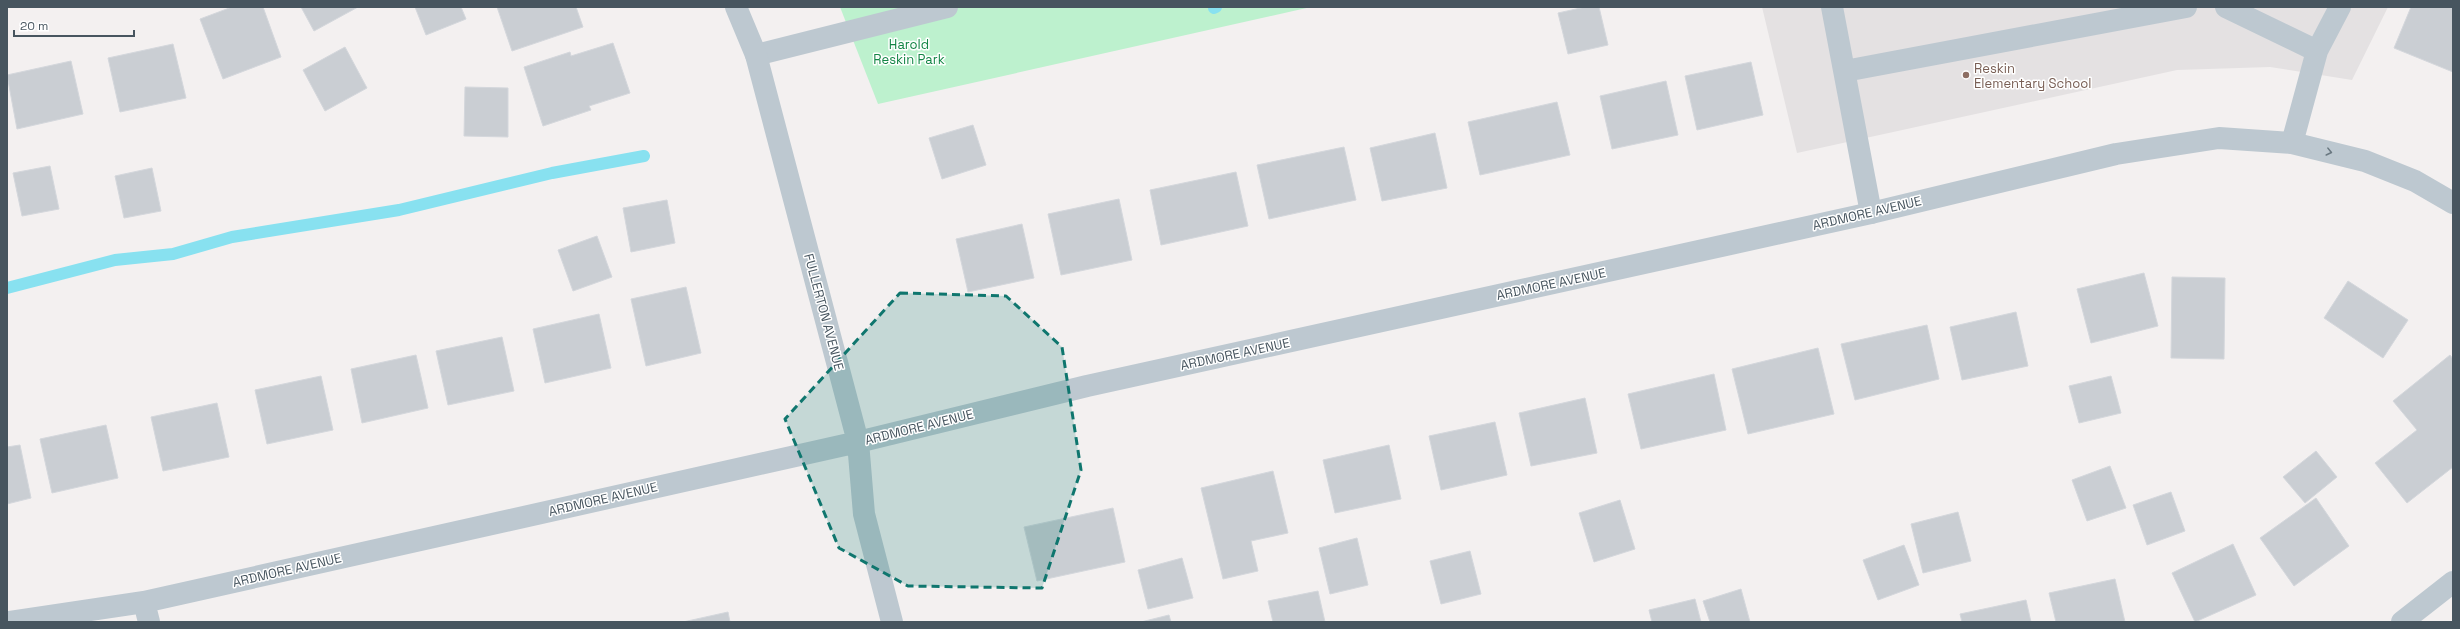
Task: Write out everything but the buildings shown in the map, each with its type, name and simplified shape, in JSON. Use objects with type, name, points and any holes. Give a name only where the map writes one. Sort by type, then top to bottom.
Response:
[{"type":"street","name":"FULLERTON AVENUE","points":[[736,7],[756,55],[858,442],[864,514],[892,622]]},
{"type":"street","points":[[756,55],[922,9],[947,7]]},
{"type":"street","points":[[1832,7],[1871,213]]},
{"type":"street","points":[[1844,71],[2186,7]]},
{"type":"street","points":[[2226,7],[2317,51]]},
{"type":"street","points":[[2292,143],[2317,51],[2340,7]]},
{"type":"street","name":"ARDMORE AVENUE","points":[[10,622],[146,612],[1087,386],[1871,213],[2116,154],[2219,138],[2292,143],[2365,161],[2415,182],[2453,203]]},
{"type":"street","points":[[2402,622],[2453,582]]},
{"type":"highlighted area","points":[[900,293],[1006,296],[1062,347],[1081,470],[1042,588],[908,586],[839,548],[785,419]]},
{"type":"shaded area","name":"Reskin Elementary School","points":[[1762,7],[2388,7],[2352,80],[2270,67],[2177,70],[1797,153]]},
{"type":"green space","name":"Harold Reskin Park","points":[[840,7],[1311,7],[878,104]]},
{"type":"waterway","points":[[7,288],[115,260],[173,254],[232,237],[399,210],[552,173],[644,156]]},
{"type":"place","name":"Reskin Elementary School","points":[[1966,75]]}]
